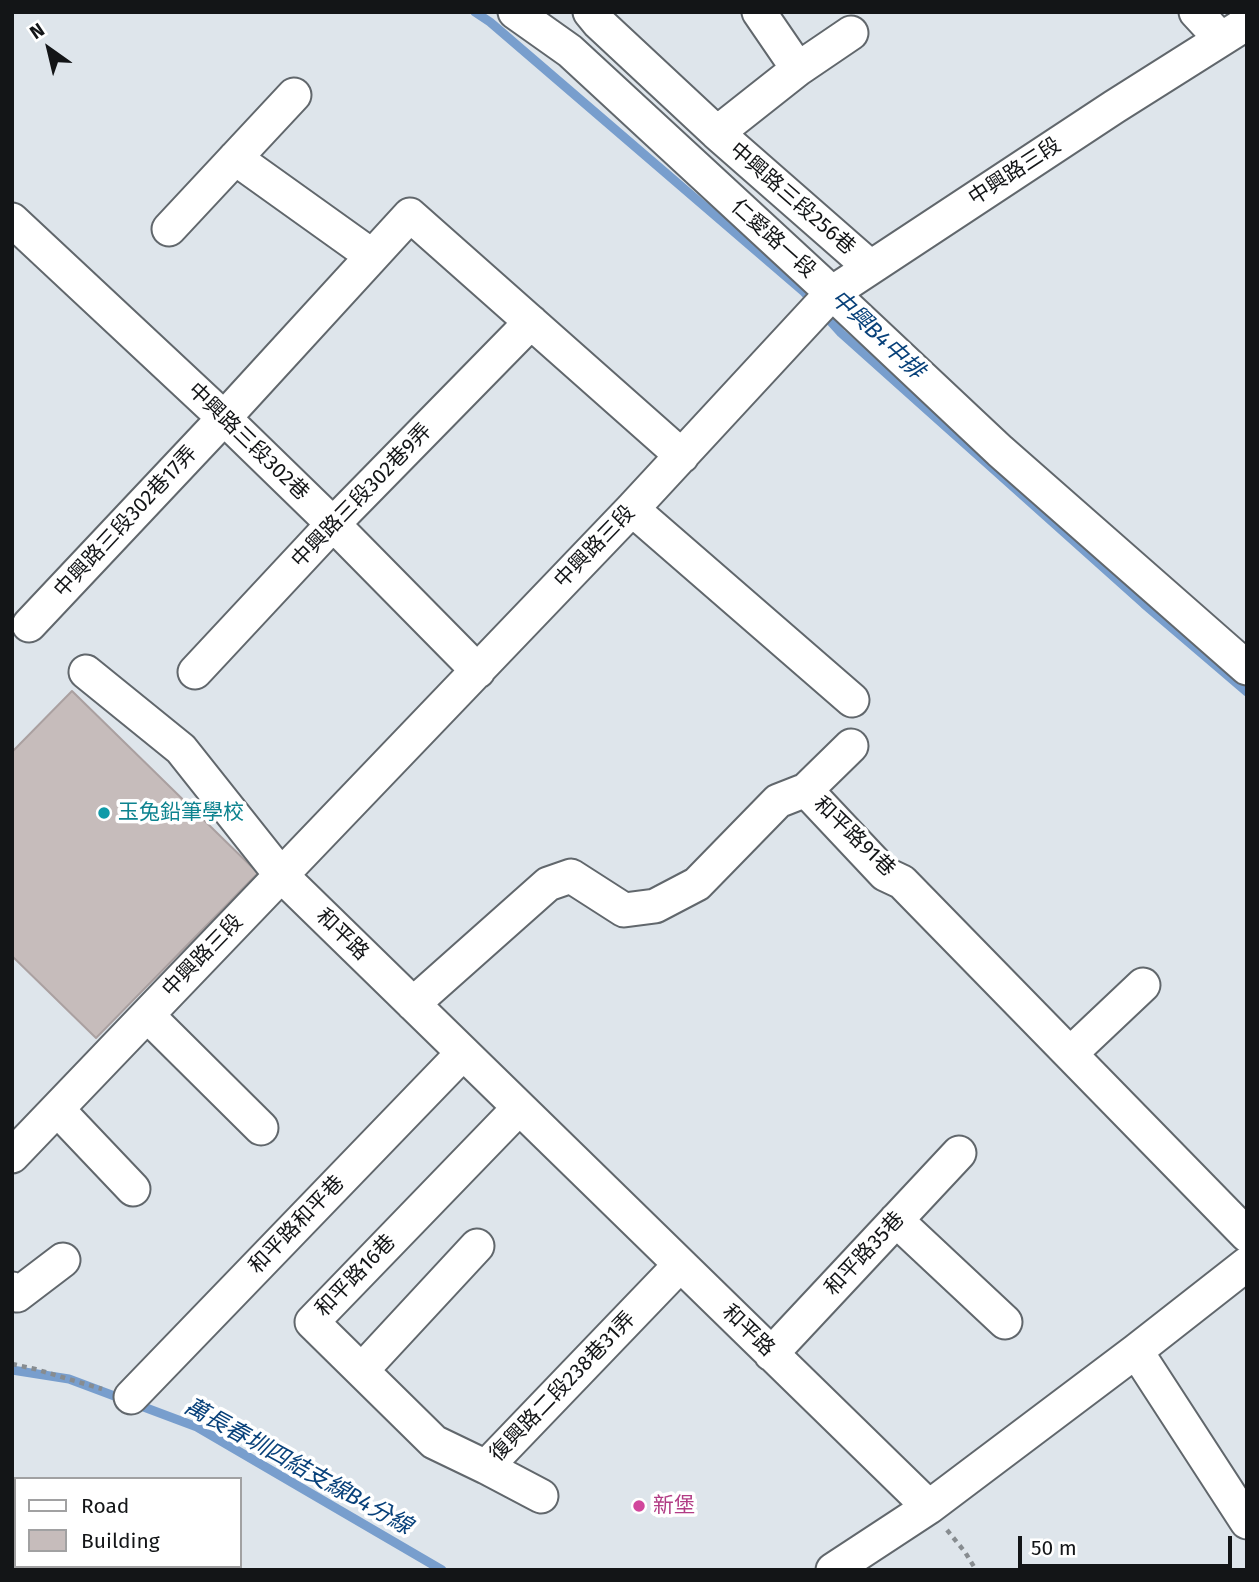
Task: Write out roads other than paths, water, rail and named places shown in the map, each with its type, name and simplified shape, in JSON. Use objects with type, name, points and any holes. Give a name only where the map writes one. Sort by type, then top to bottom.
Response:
[{"type":"street","name":"仁愛路一段","points":[[514,12],[570,51],[1000,450],[1247,668]]},
{"type":"street","points":[[759,12],[798,69]]},
{"type":"street","points":[[1196,12],[1234,31]]},
{"type":"street","points":[[570,51],[595,18],[717,133]]},
{"type":"street","name":"中興路三段","points":[[12,1156],[632,509],[832,292],[1234,31]]},
{"type":"street","name":"中興路三段256巷","points":[[851,33],[798,69],[717,133],[870,267]]},
{"type":"street","points":[[169,229],[294,95]]},
{"type":"street","points":[[235,158],[372,256]]},
{"type":"street","name":"中興路三段302巷17弄","points":[[29,625],[410,215],[530,322]]},
{"type":"street","name":"中興路三段302巷","points":[[12,220],[224,418],[478,671]]},
{"type":"street","points":[[530,322],[682,456]]},
{"type":"street","name":"中興路三段302巷9弄","points":[[195,672],[333,524],[530,322]]},
{"type":"street","points":[[632,509],[852,700]]},
{"type":"street","name":"和平路","points":[[86,672],[181,749],[281,875],[929,1507]]},
{"type":"street","points":[[806,790],[851,746]]},
{"type":"street","name":"和平路91巷","points":[[413,1004],[548,884],[571,876],[624,910],[655,906],[697,884],[778,801],[806,790],[885,874],[902,882],[1247,1235]]},
{"type":"street","points":[[1071,1053],[1143,985]]},
{"type":"street","points":[[147,1015],[261,1128]]},
{"type":"street","name":"和平路和平巷","points":[[131,1397],[463,1053]]},
{"type":"street","name":"和平路16巷","points":[[434,1442],[312,1322],[519,1108]]},
{"type":"street","points":[[57,1109],[133,1189]]},
{"type":"street","name":"和平路35巷","points":[[771,1354],[959,1153]]},
{"type":"street","points":[[896,1220],[1005,1322]]},
{"type":"street","points":[[362,1370],[477,1246]]},
{"type":"street","points":[[12,1289],[17,1295],[63,1260]]},
{"type":"street","points":[[833,1570],[929,1507],[1247,1264]]},
{"type":"street","name":"復興路二段238巷31弄","points":[[434,1442],[486,1467],[680,1265]]},
{"type":"street","points":[[1136,1351],[1247,1522]]},
{"type":"street","points":[[486,1467],[541,1496]]},
{"type":"waterway","name":"中興B4中排","points":[[475,12],[490,22],[814,303]]},
{"type":"waterway","name":"中興B4中排","points":[[823,313],[841,333],[1144,604],[1247,692]]},
{"type":"waterway","name":"萬長春圳四結支線B4分線","points":[[12,1370],[69,1379],[197,1427],[442,1570]]},
{"type":"place","name":"玉兔鉛筆學校","points":[[104,813]]},
{"type":"place","name":"新堡","points":[[639,1506]]}]
